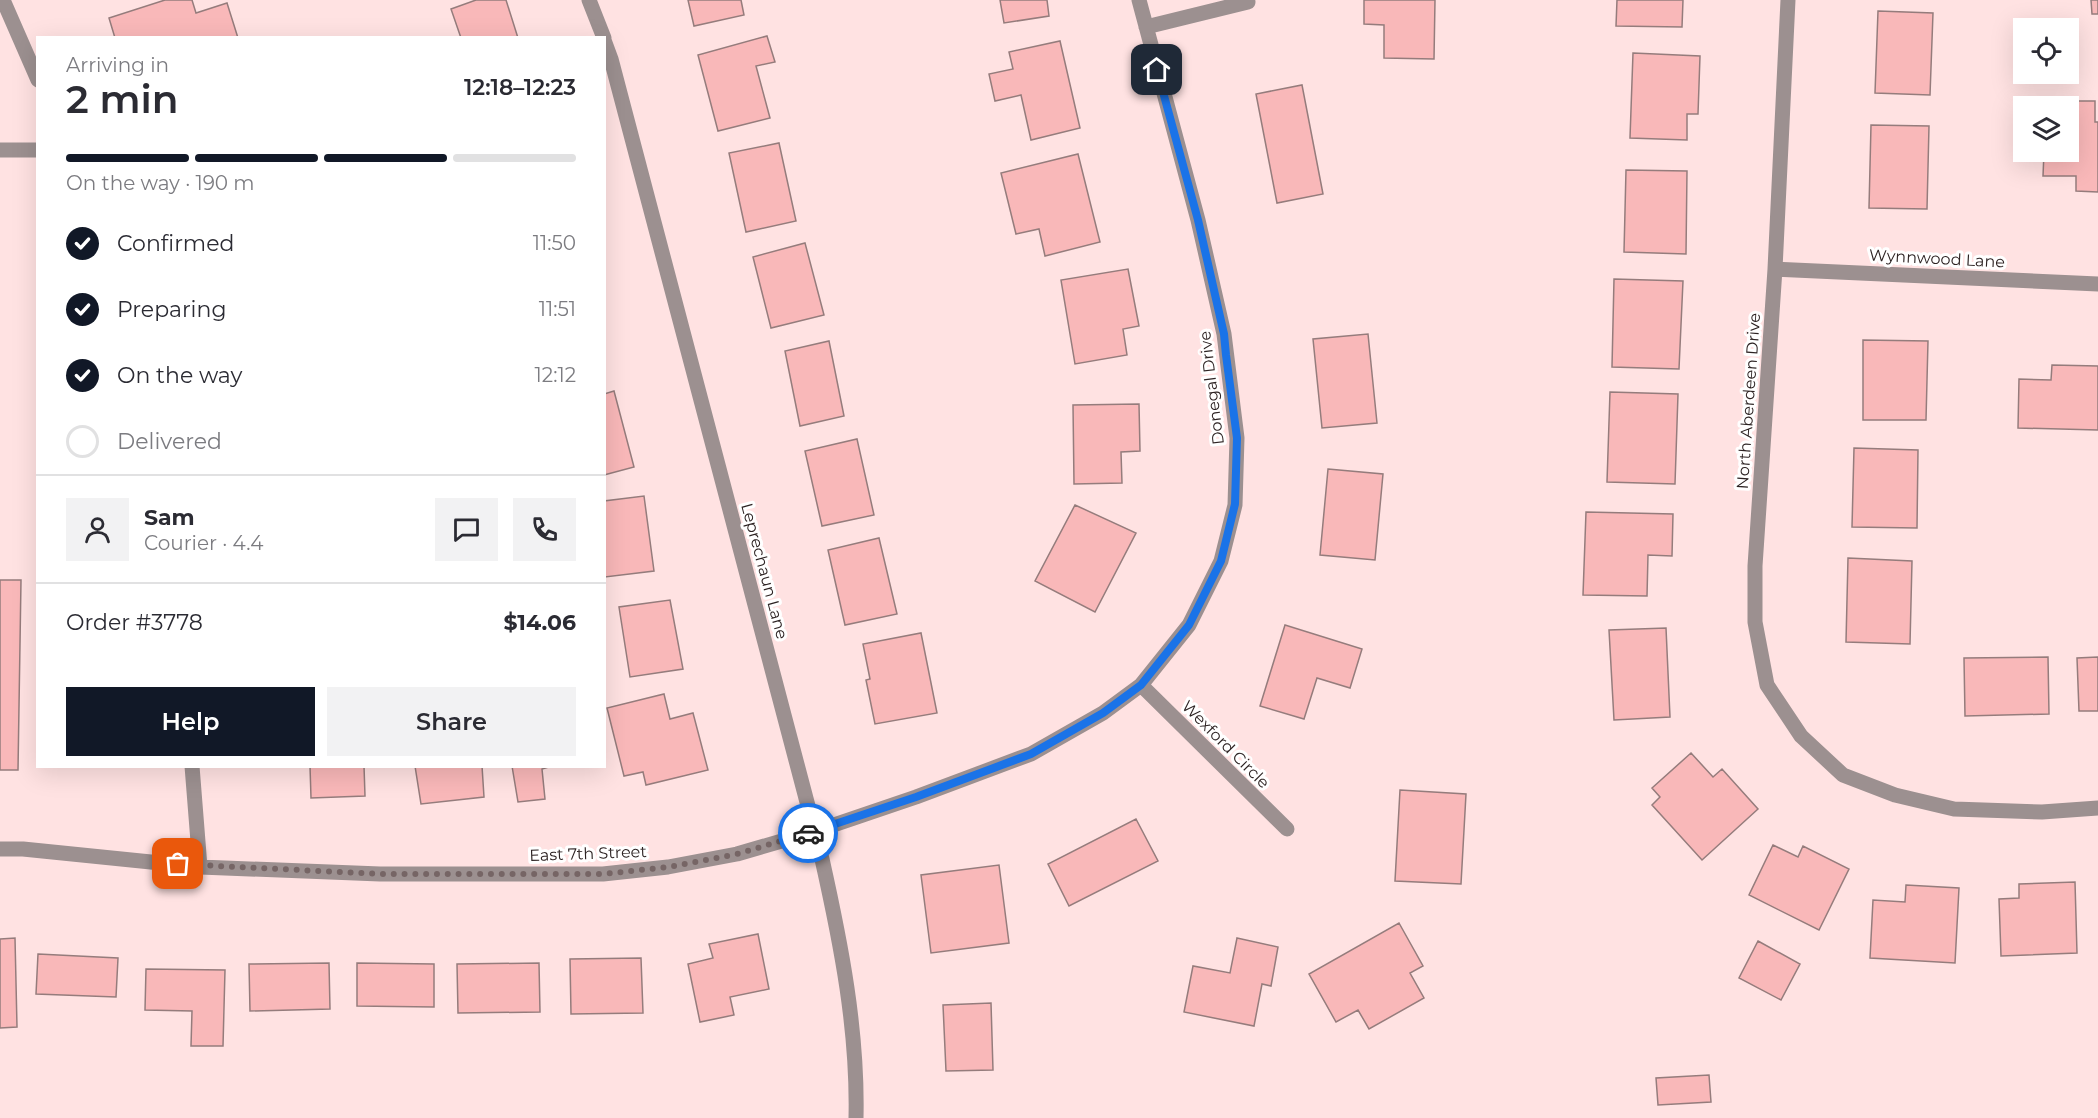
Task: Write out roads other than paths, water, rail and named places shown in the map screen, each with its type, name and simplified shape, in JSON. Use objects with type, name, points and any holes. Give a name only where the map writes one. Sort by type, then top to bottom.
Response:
[{"type":"street","points":[[3,0],[36,75]]},
{"type":"street","name":"Leprechaun Lane","points":[[590,0],[603,36]]},
{"type":"street","name":"Donegal Drive","points":[[1138,0],[1195,210],[1224,334],[1237,438],[1235,504],[1221,561],[1189,625],[1141,685]]},
{"type":"street","name":"North Aberdeen Drive","points":[[1788,0],[1775,269],[1755,566],[1755,622],[1767,685],[1801,736],[1843,775],[1895,795],[1954,809],[2042,812],[2098,808]]},
{"type":"street","points":[[1146,27],[1248,2]]},
{"type":"street","name":"Leprechaun Lane","points":[[606,45],[615,70],[816,831],[847,979],[856,1118]]},
{"type":"street","points":[[0,150],[36,150]]},
{"type":"street","name":"Wynnwood Lane","points":[[1775,269],[2098,284]]},
{"type":"street","name":"Wexford Circle","points":[[1141,685],[1287,829]]},
{"type":"street","name":"East 7th Street","points":[[0,849],[23,849],[200,867],[380,874],[603,874],[669,867],[737,854],[816,831],[1031,754],[1103,713],[1141,685]]},
{"type":"street","points":[[192,768],[200,867]]}]
